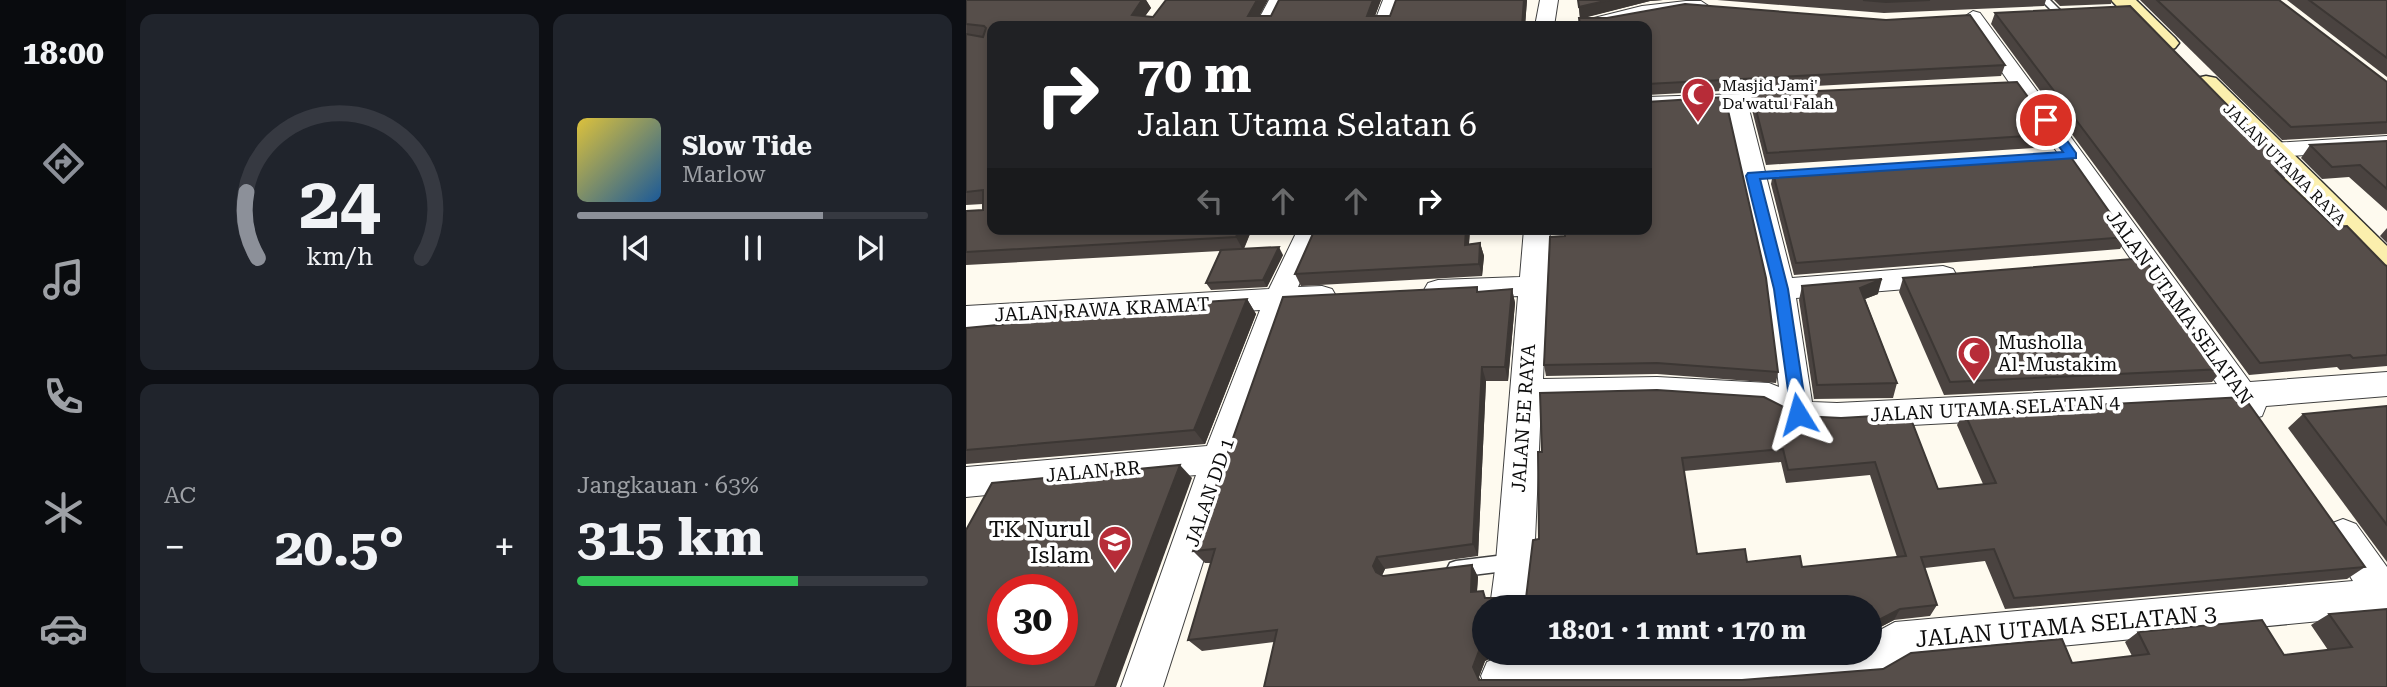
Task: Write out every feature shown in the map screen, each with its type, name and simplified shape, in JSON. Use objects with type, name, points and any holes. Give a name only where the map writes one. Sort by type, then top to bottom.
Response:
[{"type":"main road","name":"JALAN UTAMA RAYA","points":[[2120,6],[2272,150],[2387,267]]},
{"type":"street","points":[[1267,21],[1278,0]]},
{"type":"street","points":[[1385,21],[1392,0]]},
{"type":"street","points":[[1546,21],[1549,0]]},
{"type":"street","points":[[1606,21],[1662,8],[1685,6],[1723,9]]},
{"type":"street","points":[[2045,8],[2079,11]]},
{"type":"street","name":"JALAN UTAMA SELATAN","points":[[1977,17],[2007,85],[2132,260],[2266,428]]},
{"type":"street","points":[[1652,103],[1818,95]]},
{"type":"street","points":[[1736,100],[1781,289],[1798,414]]},
{"type":"street","points":[[2272,150],[2387,144]]},
{"type":"street","points":[[1752,176],[1780,174]]},
{"type":"street","name":"JALAN DD 1","points":[[1142,687],[1219,459],[1279,298],[1308,235]]},
{"type":"street","name":"JALAN EE RAYA","points":[[1511,595],[1536,235]]},
{"type":"street","points":[[1781,289],[1970,274]]},
{"type":"street","points":[[1412,292],[1532,286]]},
{"type":"street","name":"JALAN RAWA KRAMAT","points":[[966,317],[1346,295]]},
{"type":"street","name":"JALAN UTAMA SELATAN 4","points":[[1525,392],[1657,388],[1769,396],[1798,414],[1837,416],[2242,395],[2387,384]]},
{"type":"street","name":"JALAN RR","points":[[980,492],[1219,459]]},
{"type":"street","points":[[2330,518],[2386,597]]},
{"type":"street","name":"JALAN UTAMA SELATAN 3","points":[[1501,672],[1688,680],[1723,668],[1877,656],[1895,642],[2386,597]]},
{"type":"lane","points":[[1444,571],[1515,562]]},
{"type":"building","points":[[966,0],[1142,0],[1132,15],[1153,17],[1166,0],[1257,0],[1248,16],[1271,16],[1279,0],[1373,0],[1367,16],[1390,16],[1396,0],[1524,0],[1522,21],[987,21],[987,235],[1237,235],[966,252],[966,211],[983,210],[983,190],[966,192],[966,34],[983,37],[986,28],[966,24]]},
{"type":"building","points":[[1578,0],[1609,0],[1579,7]]},
{"type":"building","points":[[1863,0],[1930,0],[1886,2]]},
{"type":"building","points":[[2157,0],[2279,0],[2387,82],[2387,122],[2291,127]]},
{"type":"building","points":[[2309,0],[2387,0],[2387,58]]},
{"type":"building","points":[[1685,4],[1886,20],[1970,15],[2005,65],[1652,84],[1652,21],[1579,21],[1579,18],[1607,18]]},
{"type":"building","points":[[2130,6],[2291,170],[2276,171],[2334,227],[2347,226],[2387,266],[2387,355],[2353,358],[2350,355],[2260,363],[1995,13]]},
{"type":"building","points":[[2017,82],[2055,134],[1767,153],[1752,94]]},
{"type":"building","points":[[1725,97],[1766,278],[1778,372],[1657,363],[1544,365],[1550,237],[1652,235],[1652,102]]},
{"type":"building","points":[[2387,141],[2387,189],[2360,165],[2332,167],[2310,145]]},
{"type":"building","points":[[2068,153],[2127,237],[1796,263],[1773,173]]},
{"type":"building","points":[[1312,235],[1466,235],[1465,245],[1480,243],[1479,264],[1295,274]]},
{"type":"building","points":[[1279,247],[1263,280],[1206,283],[1221,250]]},
{"type":"building","points":[[2144,258],[2223,369],[1950,382],[1903,278]]},
{"type":"building","points":[[1882,279],[1860,288],[1897,383],[1817,385],[1802,286]]},
{"type":"building","points":[[1477,287],[1477,292],[1512,289],[1505,367],[1482,367],[1473,544],[1377,557],[1373,566],[1376,572],[1383,576],[1472,565],[1471,592],[1483,591],[1484,595],[1472,595],[1472,665],[1479,680],[1742,680],[1883,669],[1911,653],[2062,639],[2072,663],[2149,654],[2138,632],[2262,620],[2284,655],[2352,647],[2329,614],[2387,609],[2387,687],[1264,687],[1277,630],[1188,640],[1215,549],[1193,551],[1283,297]]},
{"type":"building","points":[[1247,299],[1194,430],[966,450],[966,328],[1008,324],[1014,316],[1070,311],[1067,316],[1112,314],[1188,306],[1190,303]]},
{"type":"building","points":[[1657,390],[1764,397],[1801,416],[1841,418],[1909,414],[1938,489],[1996,483],[1964,412],[2244,397],[2365,567],[2014,598],[1994,549],[1921,557],[1937,605],[1900,609],[1882,618],[1882,595],[1526,595],[1533,540],[1539,539],[1538,452],[1542,452],[1540,393]],"holes":[[[1783,449],[1788,470],[1875,462],[1906,556],[1802,567],[1800,556],[1747,562],[1745,549],[1697,554],[1682,458]]]},
{"type":"building","points":[[2387,406],[2387,525],[2303,414]]},
{"type":"building","points":[[1180,465],[1095,687],[966,687],[966,530],[992,483]]},
{"type":"place","name":"Masjid Jami' Da'watul Falah","points":[[1698,124]]},
{"type":"place","name":"Musholla Al-Mustakim","points":[[1974,383]]},
{"type":"place","name":"TK Nurul Islam","points":[[1115,572]]},
{"type":"route","points":[[1798,414],[1781,289],[1752,176],[2071,155],[2046,120]]}]
